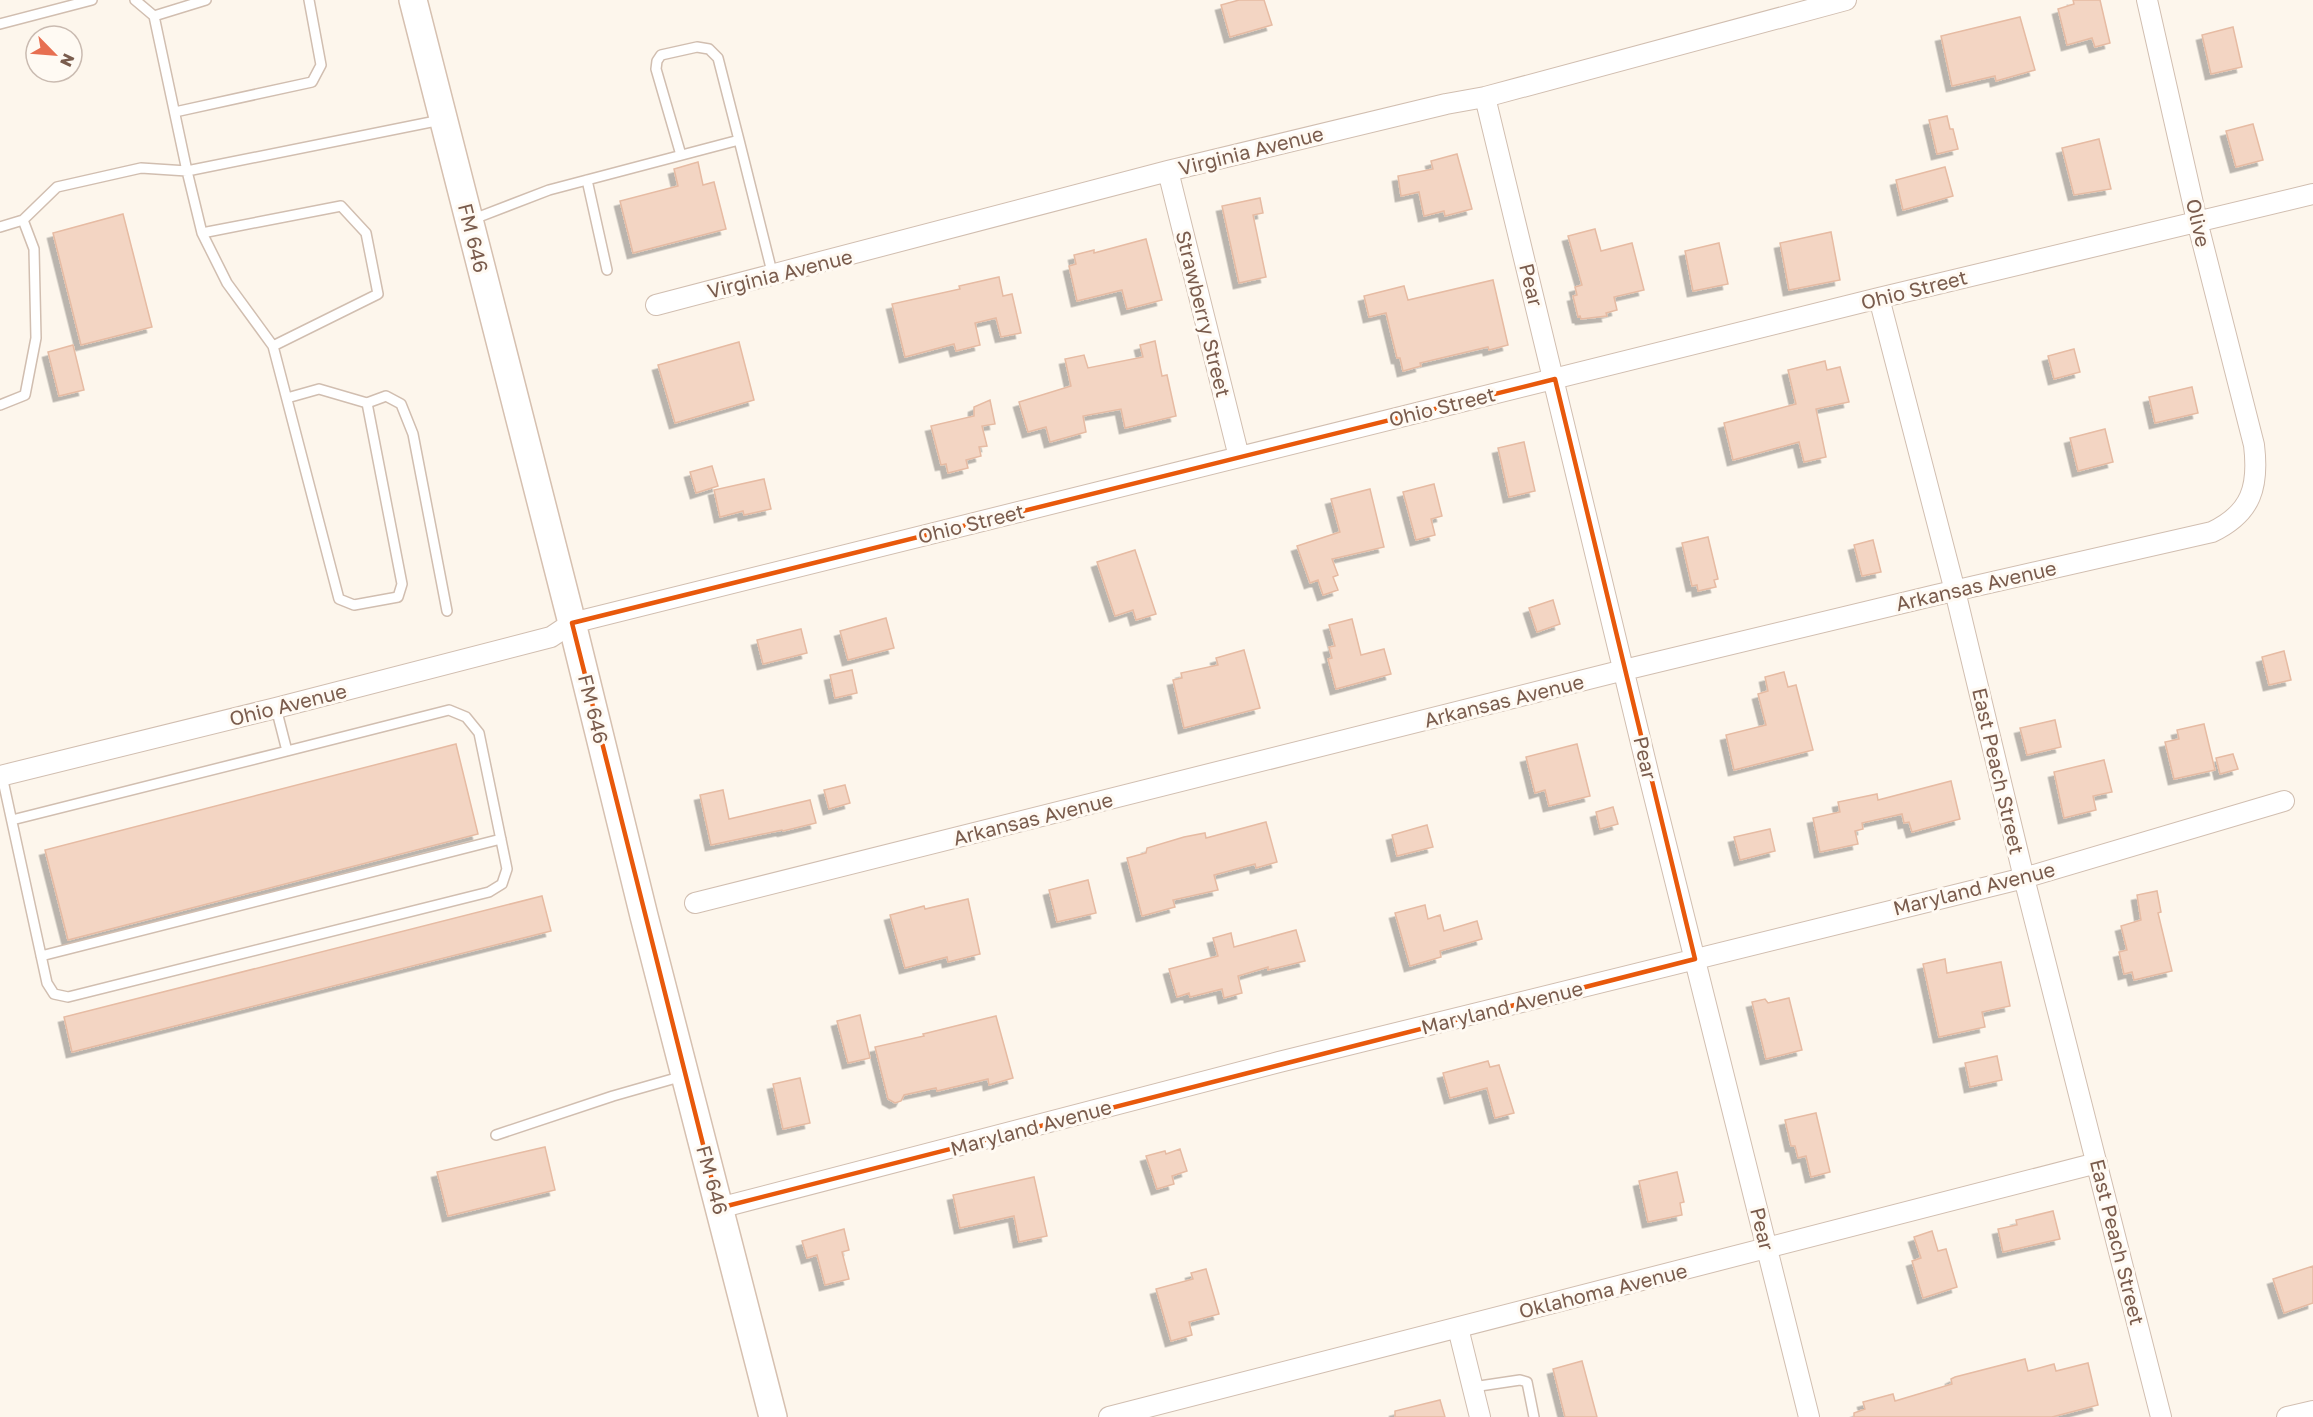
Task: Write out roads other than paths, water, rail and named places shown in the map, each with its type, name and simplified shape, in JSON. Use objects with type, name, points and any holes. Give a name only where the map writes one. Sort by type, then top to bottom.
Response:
[{"type":"main road","name":"FM 646","points":[[413,0],[773,1417]]},
{"type":"street","name":"Virginia Avenue","points":[[656,305],[1168,171],[1446,104],[1485,97],[1846,0]]},
{"type":"street","name":"Olive","points":[[2147,0],[2197,221],[2254,445]]},
{"type":"street","name":"Pear","points":[[1485,97],[1809,1417]]},
{"type":"street","name":"Strawberry Street","points":[[1168,171],[1239,457]]},
{"type":"street","name":"Ohio Street","points":[[572,623],[1879,298],[2313,194]]},
{"type":"street","name":"East Peach Street","points":[[1879,298],[1955,591],[2024,878],[2161,1417]]},
{"type":"street","name":"Arkansas Avenue","points":[[695,903],[1624,670],[2212,532],[2235,518],[2252,494],[2256,479],[2254,445]]},
{"type":"street","name":"Ohio Avenue","points":[[1,776],[551,637],[572,623]]},
{"type":"street","name":"Maryland Avenue","points":[[719,1208],[1279,1062],[2024,878],[2284,801]]},
{"type":"street","name":"Oklahoma Avenue","points":[[1109,1417],[2097,1163]]},
{"type":"street","points":[[1458,1328],[1480,1417]]},
{"type":"street","points":[[2287,1417],[2313,1411]]},
{"type":"lane","points":[[0,24],[92,0]]},
{"type":"lane","points":[[135,0],[154,16],[202,233],[227,283],[273,346],[339,599],[354,604],[398,597],[402,584],[367,403]]},
{"type":"lane","points":[[154,16],[206,0]]},
{"type":"lane","points":[[175,112],[312,82],[321,65],[309,0]]},
{"type":"lane","points":[[681,155],[656,69],[657,61],[661,55],[697,47],[709,49],[718,58],[773,276]]},
{"type":"lane","points":[[0,227],[23,220],[57,187],[141,168],[187,171],[444,119]]},
{"type":"lane","points":[[469,221],[549,190],[739,140]]},
{"type":"lane","points":[[587,180],[607,270]]},
{"type":"lane","points":[[202,233],[341,206],[366,234],[378,294],[273,346]]},
{"type":"lane","points":[[0,405],[25,395],[36,338],[34,249],[23,220]]},
{"type":"lane","points":[[287,398],[319,389],[367,403],[386,396],[401,404],[413,434],[447,611]]},
{"type":"lane","points":[[276,708],[287,751]]},
{"type":"lane","points":[[1,776],[46,982],[54,994],[68,997],[489,892],[502,884],[507,869],[479,733],[466,717],[449,710],[12,820]]},
{"type":"lane","points":[[41,956],[501,839]]},
{"type":"lane","points":[[496,1135],[613,1096],[685,1076]]},
{"type":"lane","points":[[1473,1388],[1520,1380],[1527,1382],[1534,1417]]}]
